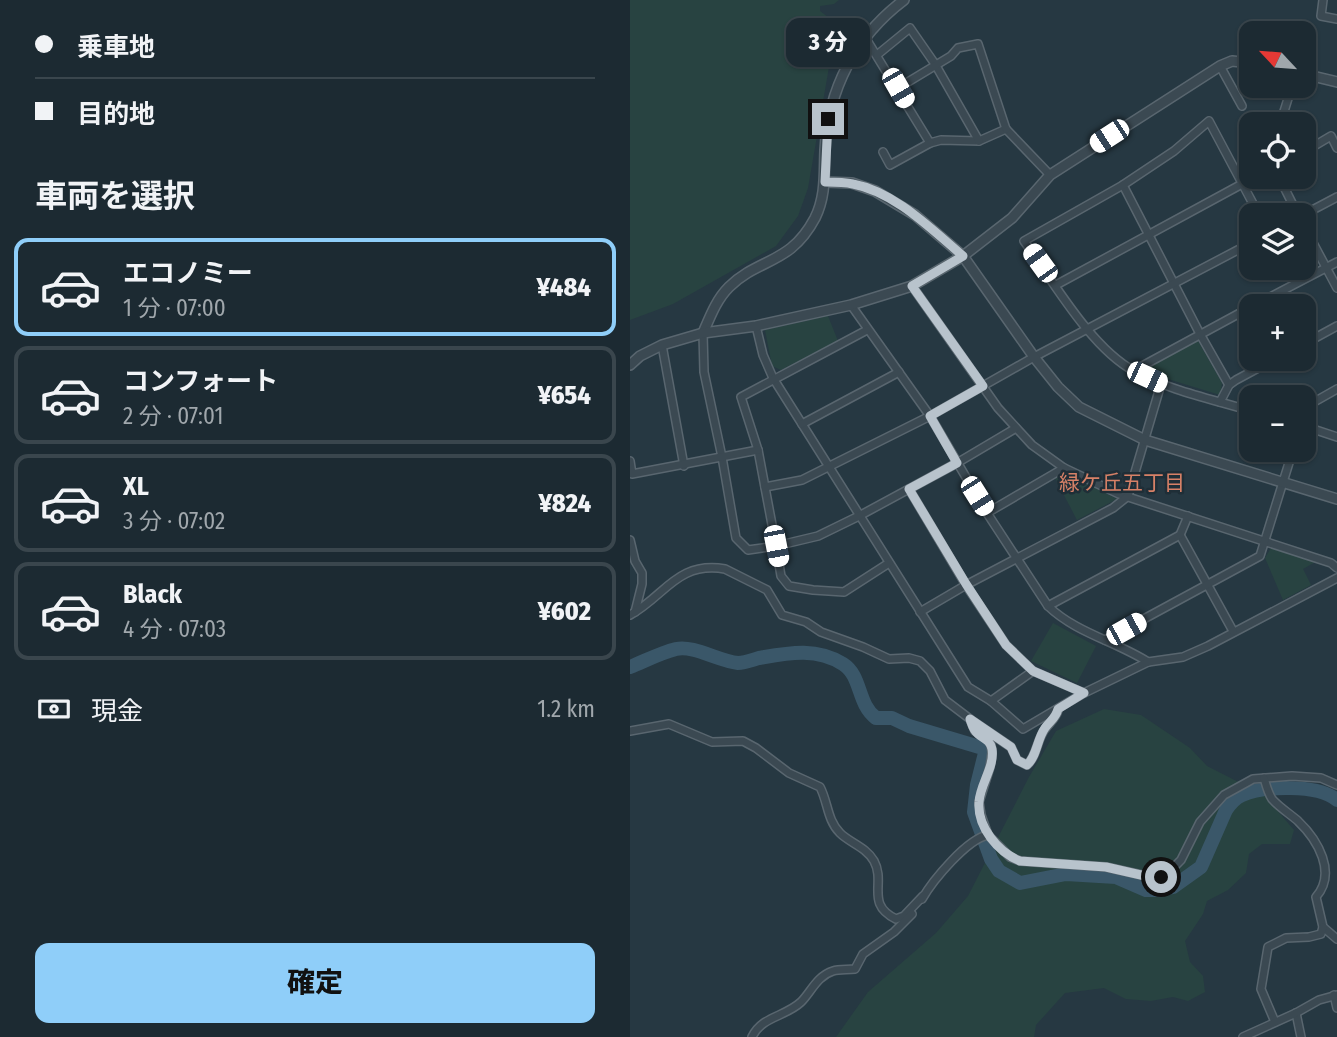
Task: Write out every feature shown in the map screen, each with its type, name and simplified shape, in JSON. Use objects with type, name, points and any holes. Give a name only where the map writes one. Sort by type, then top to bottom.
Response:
[{"type":"street","points":[[904,0],[887,13],[865,37],[847,66],[832,102],[826,140],[822,202],[799,243],[788,253],[730,286],[715,304],[703,334],[703,364],[736,538],[748,550],[818,536],[957,463],[1016,428]]},
{"type":"street","points":[[1323,0],[1321,16],[1337,19]]},
{"type":"street","points":[[877,55],[910,28],[979,141]]},
{"type":"street","points":[[865,37],[930,143]]},
{"type":"street","points":[[898,88],[951,56],[958,48],[978,44],[1006,129],[1050,175]]},
{"type":"street","points":[[630,365],[640,356],[662,345],[851,304],[912,286],[963,256],[1012,218],[1050,175],[1220,66],[1232,61],[1239,62]]},
{"type":"street","points":[[1220,66],[1242,106]]},
{"type":"street","points":[[1316,77],[1337,82]]},
{"type":"street","points":[[1239,178],[1209,121],[1174,151],[1123,185],[1024,241],[1088,331],[1116,359],[1133,371],[1161,384],[1239,408]]},
{"type":"street","points":[[883,152],[890,165],[930,143],[941,140],[979,141],[1006,129]]},
{"type":"street","points":[[1316,145],[1331,136],[1337,148]]},
{"type":"street","points":[[825,182],[852,183],[875,191],[915,215],[963,256],[1034,357],[1079,407],[1145,440],[1337,499]]},
{"type":"street","points":[[1123,185],[1229,385]]},
{"type":"street","points":[[1056,285],[1239,186]]},
{"type":"street","points":[[1316,208],[1337,197]]},
{"type":"street","points":[[765,488],[802,480],[930,416],[1034,357],[1239,249]]},
{"type":"street","points":[[1316,249],[1337,288]]},
{"type":"street","points":[[1277,294],[1337,262]]},
{"type":"street","points":[[912,286],[1016,428],[1032,445],[1064,468],[1102,488],[1331,563],[1337,568]]},
{"type":"street","points":[[851,304],[930,416],[1048,606],[1077,628],[1132,651],[1148,662]]},
{"type":"street","points":[[1133,371],[1239,314]]},
{"type":"street","points":[[756,326],[763,355],[773,378],[968,687],[990,701],[1023,729],[1084,693],[1148,662],[1184,657],[1337,578]]},
{"type":"street","points":[[1316,337],[1337,326]]},
{"type":"street","points":[[867,330],[741,397],[758,450],[781,576],[789,586],[844,592],[889,563]]},
{"type":"street","points":[[662,345],[684,466]]},
{"type":"street","points":[[1220,402],[1229,385],[1254,371]]},
{"type":"street","points":[[802,424],[899,372]]},
{"type":"street","points":[[920,611],[1112,508],[1128,496],[1161,384]]},
{"type":"street","points":[[1316,401],[1337,389]]},
{"type":"street","points":[[1316,430],[1337,437]]},
{"type":"street","points":[[630,461],[632,474],[758,450]]},
{"type":"street","points":[[1105,640],[1260,556],[1289,462]]},
{"type":"street","points":[[988,513],[1064,468]]},
{"type":"street","points":[[909,489],[1006,645],[1033,671],[1084,693]]},
{"type":"street","points":[[1048,606],[1180,535],[1188,516]]},
{"type":"street","points":[[1180,535],[1233,631]]},
{"type":"street","points":[[630,540],[635,561],[642,573],[642,584],[633,614]]},
{"type":"street","points":[[633,614],[680,575],[701,569],[725,569],[767,590],[782,615],[806,622],[821,632],[890,659],[920,661],[930,671],[945,700],[1011,747],[1017,760],[1027,765],[1041,735],[1057,715],[1058,709]]},
{"type":"street","points":[[990,701],[1033,671]]},
{"type":"street","points":[[970,719],[975,731],[988,740],[992,751],[979,802],[983,836],[1010,857],[1020,861],[1106,867],[1154,878],[1169,872],[1181,860],[1200,822],[1224,795],[1253,779],[1265,782],[1292,776],[1321,778],[1337,785]]},
{"type":"street","points":[[630,731],[669,723],[712,742],[743,741],[789,773],[820,788],[834,826],[841,835],[860,846],[874,860],[878,871],[877,896],[886,914],[895,919],[904,916],[964,849],[983,836]]},
{"type":"street","points":[[1265,782],[1270,795],[1301,824],[1321,850],[1328,869],[1323,890],[1316,897],[1324,928],[1337,939]]},
{"type":"street","points":[[752,1037],[763,1022],[800,1002],[822,977],[833,971],[855,969],[863,954],[894,932],[919,907],[923,896]]},
{"type":"street","points":[[1275,1022],[1261,989],[1268,947],[1286,938],[1321,934],[1324,928]]},
{"type":"street","points":[[1242,1037],[1259,1033],[1275,1022],[1336,995],[1337,1008]]},
{"type":"street","points":[[1296,1013],[1301,1037]]},
{"type":"green space","points":[[630,0],[839,0],[834,4],[820,6],[820,11],[845,30],[843,40],[829,67],[808,188],[798,216],[776,246],[673,304],[630,320]]},
{"type":"green space","points":[[828,316],[838,341],[781,370],[772,366],[765,330]]},
{"type":"green space","points":[[1198,341],[1222,383],[1220,395],[1145,372],[1146,368]]},
{"type":"green space","points":[[1068,474],[1117,499],[1077,520],[1055,478]]},
{"type":"green space","points":[[1271,548],[1317,561],[1303,569],[1311,585],[1283,600],[1265,558]]},
{"type":"green space","points":[[1053,623],[1096,646],[1077,683],[1031,661]]},
{"type":"green space","points":[[1104,709],[1141,715],[1190,748],[1207,766],[1264,795],[1294,830],[1290,844],[1262,844],[1249,854],[1246,873],[1228,890],[1207,901],[1203,914],[1185,941],[1190,962],[1203,976],[1205,992],[1188,1001],[1173,997],[1151,1001],[1126,999],[1104,988],[1065,993],[1036,1025],[1034,1037],[836,1037],[868,992],[936,933],[968,896],[1029,777],[1056,731]]},
{"type":"waterway","points":[[630,667],[683,648],[738,663],[791,653],[812,653],[843,664],[854,676],[866,705],[876,718],[892,718],[909,726],[986,749],[977,785],[974,812],[991,859],[999,871],[1020,883],[1066,874],[1116,877],[1146,890],[1173,887],[1201,867],[1226,810],[1239,796],[1263,790],[1291,788],[1317,791],[1337,800]]},
{"type":"district","name":"緑ケ丘五丁目","points":[[1122,483]]},
{"type":"route","points":[[828,119],[825,182],[852,183],[875,191],[915,215],[963,256],[912,286],[983,386],[930,416],[957,463],[909,489],[1006,645],[1033,671],[1084,693],[1058,709],[1057,715],[1041,735],[1027,765],[1017,760],[1011,747],[970,719],[976,733],[988,740],[992,751],[979,802],[988,835],[1010,857],[1020,861],[1106,867],[1154,878],[1161,877]]}]
